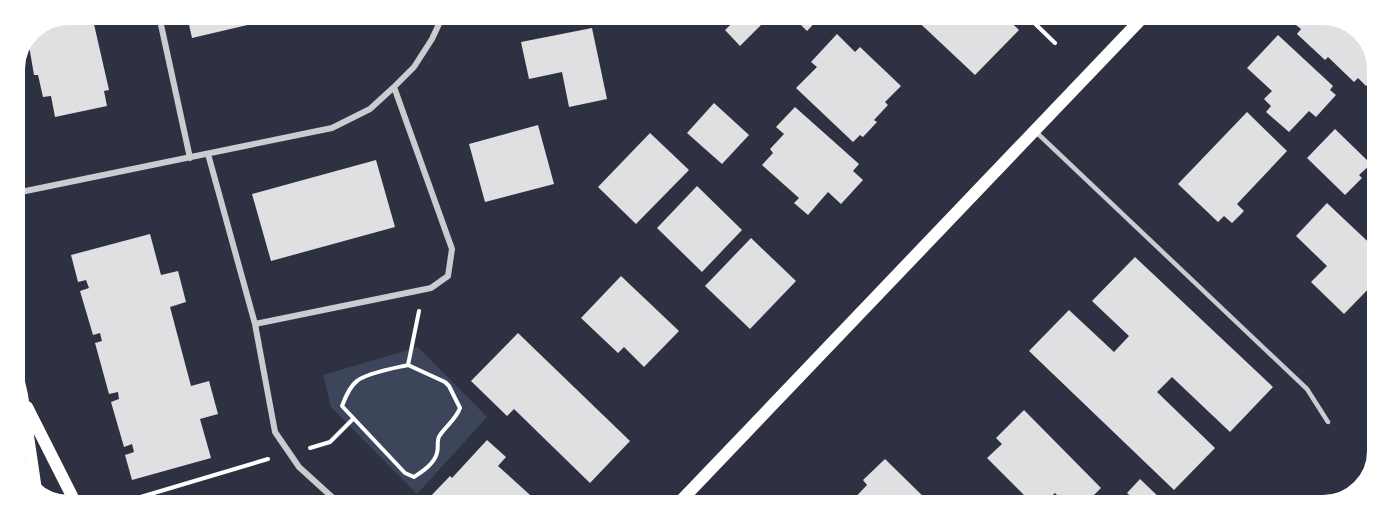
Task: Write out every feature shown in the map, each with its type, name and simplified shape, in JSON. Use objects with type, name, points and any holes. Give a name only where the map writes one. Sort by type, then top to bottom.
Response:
[{"type":"main road","points":[[683,499],[1139,21]]},
{"type":"main road","points":[[21,395],[35,484]]},
{"type":"main road","points":[[21,395],[73,499]]},
{"type":"street","points":[[160,21],[190,158]]},
{"type":"street","points":[[21,192],[333,128],[370,109],[394,87],[414,67],[440,21]]},
{"type":"street","points":[[255,324],[423,290],[448,276],[452,249],[394,87]]},
{"type":"street","points":[[208,154],[255,324],[275,432],[299,467],[334,499]]},
{"type":"lane","points":[[1034,130],[1307,389],[1328,422]]},
{"type":"path","points":[[1032,21],[1055,43]]},
{"type":"path","points":[[408,365],[423,290]]},
{"type":"path","points":[[408,365],[445,382],[460,408],[458,415],[438,437],[437,453],[427,468],[414,477],[405,473],[342,406],[357,381],[370,374],[408,365]]},
{"type":"path","points":[[134,499],[289,453],[321,446],[330,442],[353,419]]},
{"type":"shaded area","points":[[418,347],[487,417],[417,494],[331,407],[323,375]]},
{"type":"building","points":[[93,21],[109,90],[104,91],[107,106],[55,117],[51,96],[43,97],[38,75],[34,75],[29,43],[35,35],[42,29],[59,22]]},
{"type":"building","points":[[188,21],[265,21],[192,38]]},
{"type":"building","points":[[734,21],[765,21],[740,46],[725,30]]},
{"type":"building","points":[[797,21],[816,21],[807,31]]},
{"type":"building","points":[[918,21],[1009,21],[1019,30],[975,75]]},
{"type":"building","points":[[1300,21],[1329,21],[1347,27],[1365,45],[1371,66],[1371,81],[1366,86],[1358,78],[1354,82],[1328,57],[1325,60],[1297,34],[1301,29],[1296,25]]},
{"type":"building","points":[[592,28],[607,99],[569,107],[562,72],[529,79],[521,42]]},
{"type":"building","points":[[837,34],[855,52],[860,47],[901,86],[885,102],[888,105],[874,120],[877,122],[863,137],[860,135],[853,142],[796,88],[817,67],[811,62]]},
{"type":"building","points":[[1278,35],[1333,86],[1330,90],[1336,95],[1316,117],[1309,111],[1289,132],[1266,112],[1271,106],[1264,99],[1272,91],[1247,68]]},
{"type":"building","points":[[714,103],[749,135],[722,164],[687,133]]},
{"type":"building","points":[[795,107],[859,164],[853,171],[863,180],[841,204],[828,192],[808,215],[794,203],[799,198],[762,165],[773,153],[770,149],[784,134],[776,127]]},
{"type":"building","points":[[1247,112],[1287,151],[1237,204],[1244,211],[1232,223],[1224,216],[1218,222],[1178,184]]},
{"type":"building","points":[[538,125],[554,184],[485,202],[469,144]]},
{"type":"building","points":[[1335,129],[1371,164],[1359,175],[1362,178],[1345,195],[1307,158]]},
{"type":"building","points":[[650,133],[689,170],[636,224],[598,187]]},
{"type":"building","points":[[376,160],[395,227],[271,261],[252,194]]},
{"type":"building","points":[[697,186],[742,230],[702,272],[657,228]]},
{"type":"building","points":[[1327,203],[1371,245],[1371,286],[1344,314],[1311,282],[1327,266],[1296,236]]},
{"type":"building","points":[[150,234],[161,275],[178,271],[186,302],[170,307],[191,386],[209,381],[218,414],[200,419],[211,458],[132,480],[125,455],[134,452],[132,444],[124,447],[111,402],[119,399],[118,392],[109,394],[95,343],[102,341],[100,333],[93,335],[80,291],[89,288],[86,280],[78,282],[71,255]]},
{"type":"building","points":[[751,238],[796,281],[750,329],[705,286]]},
{"type":"building","points":[[1135,257],[1273,387],[1230,432],[1172,377],[1157,392],[1215,448],[1174,490],[1029,351],[1069,310],[1114,352],[1129,336],[1092,301]]},
{"type":"building","points":[[621,276],[679,331],[644,367],[624,347],[618,353],[581,318]]},
{"type":"building","points":[[518,333],[630,441],[590,483],[514,409],[507,416],[471,381]]},
{"type":"building","points":[[1024,410],[1101,488],[1090,499],[1061,499],[1055,493],[1049,499],[1028,499],[987,458],[1002,444],[996,438]]},
{"type":"building","points":[[487,440],[506,457],[498,466],[534,499],[428,499],[450,476],[452,478]]},
{"type":"building","points":[[885,459],[926,499],[854,499],[867,485],[863,480]]},
{"type":"building","points":[[1140,479],[1161,499],[1134,499],[1127,493]]}]
